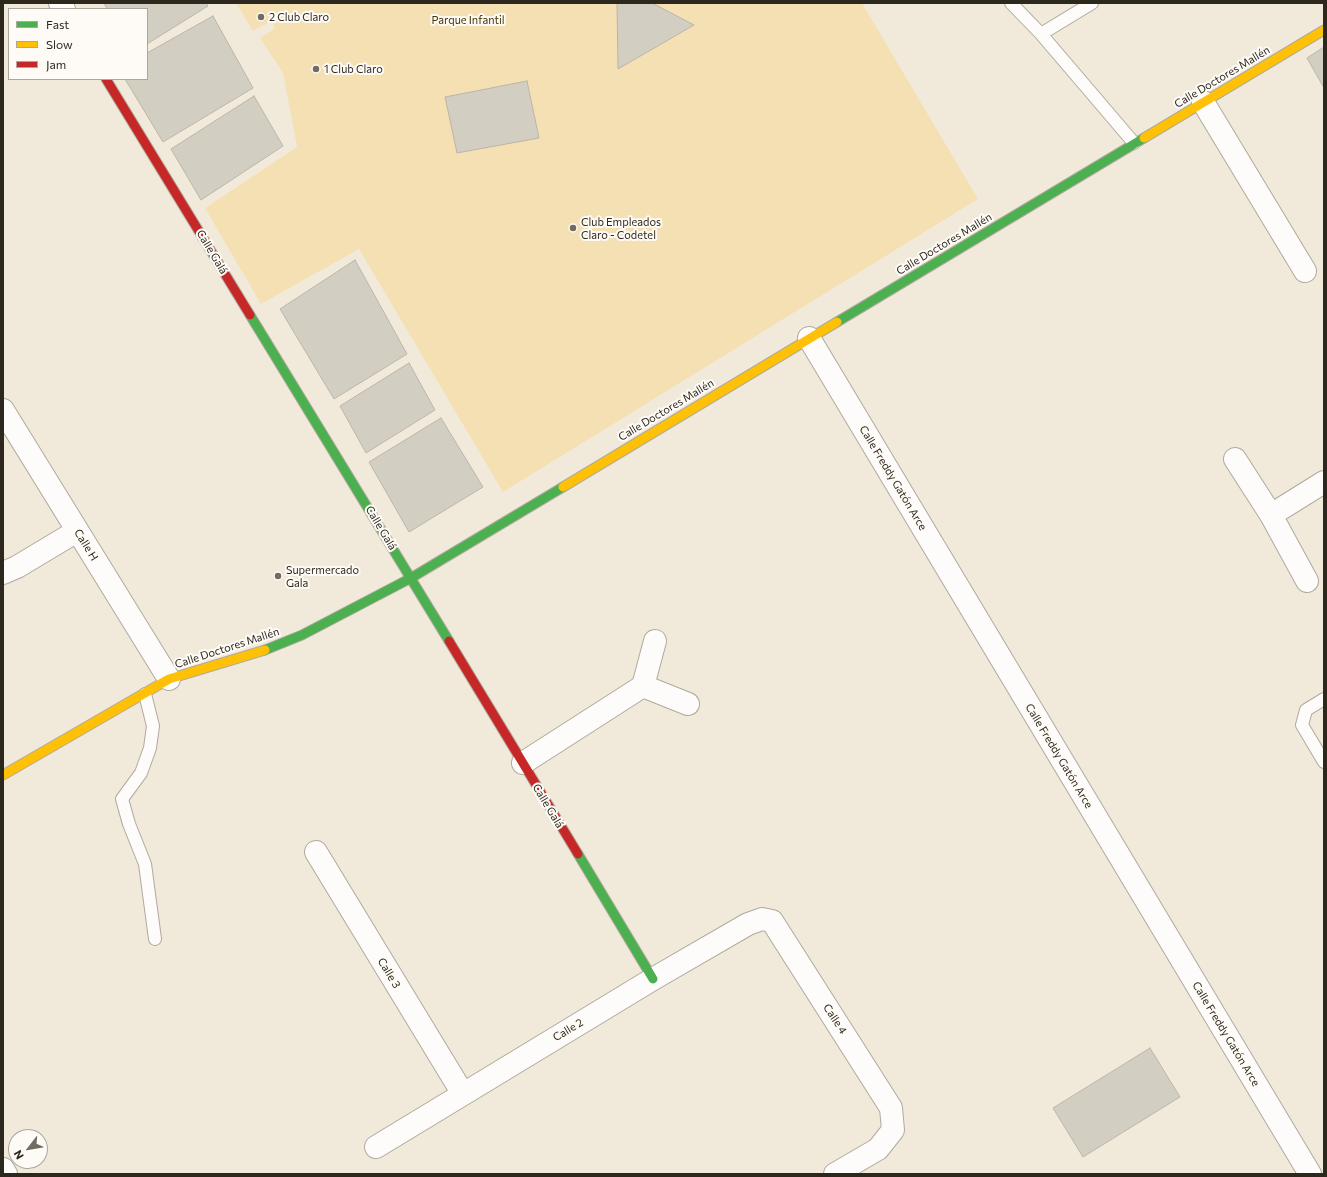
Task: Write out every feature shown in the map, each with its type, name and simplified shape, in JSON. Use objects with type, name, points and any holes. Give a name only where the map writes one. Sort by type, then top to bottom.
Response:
[{"type":"street","name":"Calle Doctores Mallén","points":[[3,775],[169,679],[264,651],[302,635],[411,578],[1324,30]]},
{"type":"street","name":"Calle Galá","points":[[107,80],[411,578],[653,979]]},
{"type":"street","points":[[1203,102],[1305,271]]},
{"type":"street","name":"Calle Freddy Gatón Arce","points":[[809,338],[1310,1174]]},
{"type":"street","name":"Calle H","points":[[3,410],[169,679]]},
{"type":"street","points":[[1235,459],[1271,515],[1307,581]]},
{"type":"street","points":[[1271,515],[1324,482]]},
{"type":"street","points":[[3,573],[17,567],[77,531]]},
{"type":"street","points":[[523,763],[643,686],[654,641]]},
{"type":"street","points":[[643,686],[688,704]]},
{"type":"street","name":"Calle 3","points":[[316,852],[463,1094]]},
{"type":"street","name":"Calle 2","points":[[376,1147],[653,979],[748,924],[762,919]]},
{"type":"street","name":"Calle 4","points":[[762,919],[772,921],[891,1108],[893,1130],[878,1149],[835,1174]]},
{"type":"street","points":[[3,1169],[6,1174]]},
{"type":"lane","points":[[1011,3],[1041,34],[1134,143]]},
{"type":"lane","points":[[1041,34],[1092,3]]},
{"type":"lane","points":[[145,694],[153,726],[150,748],[140,773],[122,799],[129,824],[145,864],[155,939]]},
{"type":"lane","points":[[1324,699],[1306,710],[1302,725],[1324,762]]},
{"type":"green space","name":"Club Empleados Claro - Codetel","points":[[236,3],[862,3],[978,199],[503,492],[359,249],[261,304],[205,208],[297,147],[283,73],[260,38],[274,29],[273,20],[253,31]]},
{"type":"building","points":[[104,3],[206,3],[208,6],[148,43],[148,8],[106,8]]},
{"type":"building","points":[[617,3],[652,3],[694,25],[618,69]]},
{"type":"building","points":[[213,16],[253,88],[163,142],[126,80],[148,80],[148,52]]},
{"type":"building","points":[[1324,47],[1324,88],[1307,58]]},
{"type":"building","points":[[527,81],[539,138],[457,153],[445,97]]},
{"type":"building","points":[[254,96],[283,146],[201,200],[171,149]]},
{"type":"building","points":[[355,260],[407,354],[334,399],[280,309]]},
{"type":"building","points":[[409,363],[435,410],[366,453],[340,406]]},
{"type":"building","points":[[441,418],[483,487],[409,532],[369,462]]},
{"type":"building","points":[[1150,1048],[1180,1097],[1083,1157],[1053,1108]]},
{"type":"traffic: fast","points":[[837,322],[1144,138]]},
{"type":"traffic: fast","points":[[250,315],[449,641]]},
{"type":"traffic: fast","points":[[265,650],[302,635],[411,578],[563,487]]},
{"type":"traffic: fast","points":[[578,854],[653,979]]},
{"type":"traffic: slow","points":[[1144,138],[1324,30]]},
{"type":"traffic: slow","points":[[563,487],[837,322]]},
{"type":"traffic: slow","points":[[3,775],[169,679],[265,650]]},
{"type":"traffic: jam","points":[[107,80],[250,315]]},
{"type":"traffic: jam","points":[[449,641],[578,854]]},
{"type":"place","name":"2 Club Claro","points":[[261,17]]},
{"type":"place","name":"1 Club Claro","points":[[316,69]]},
{"type":"place","name":"Club Empleados Claro - Codetel","points":[[573,228]]},
{"type":"place","name":"Supermercado Gala","points":[[278,576]]},
{"type":"park label","name":"Parque Infantil","points":[[468,20]]}]
